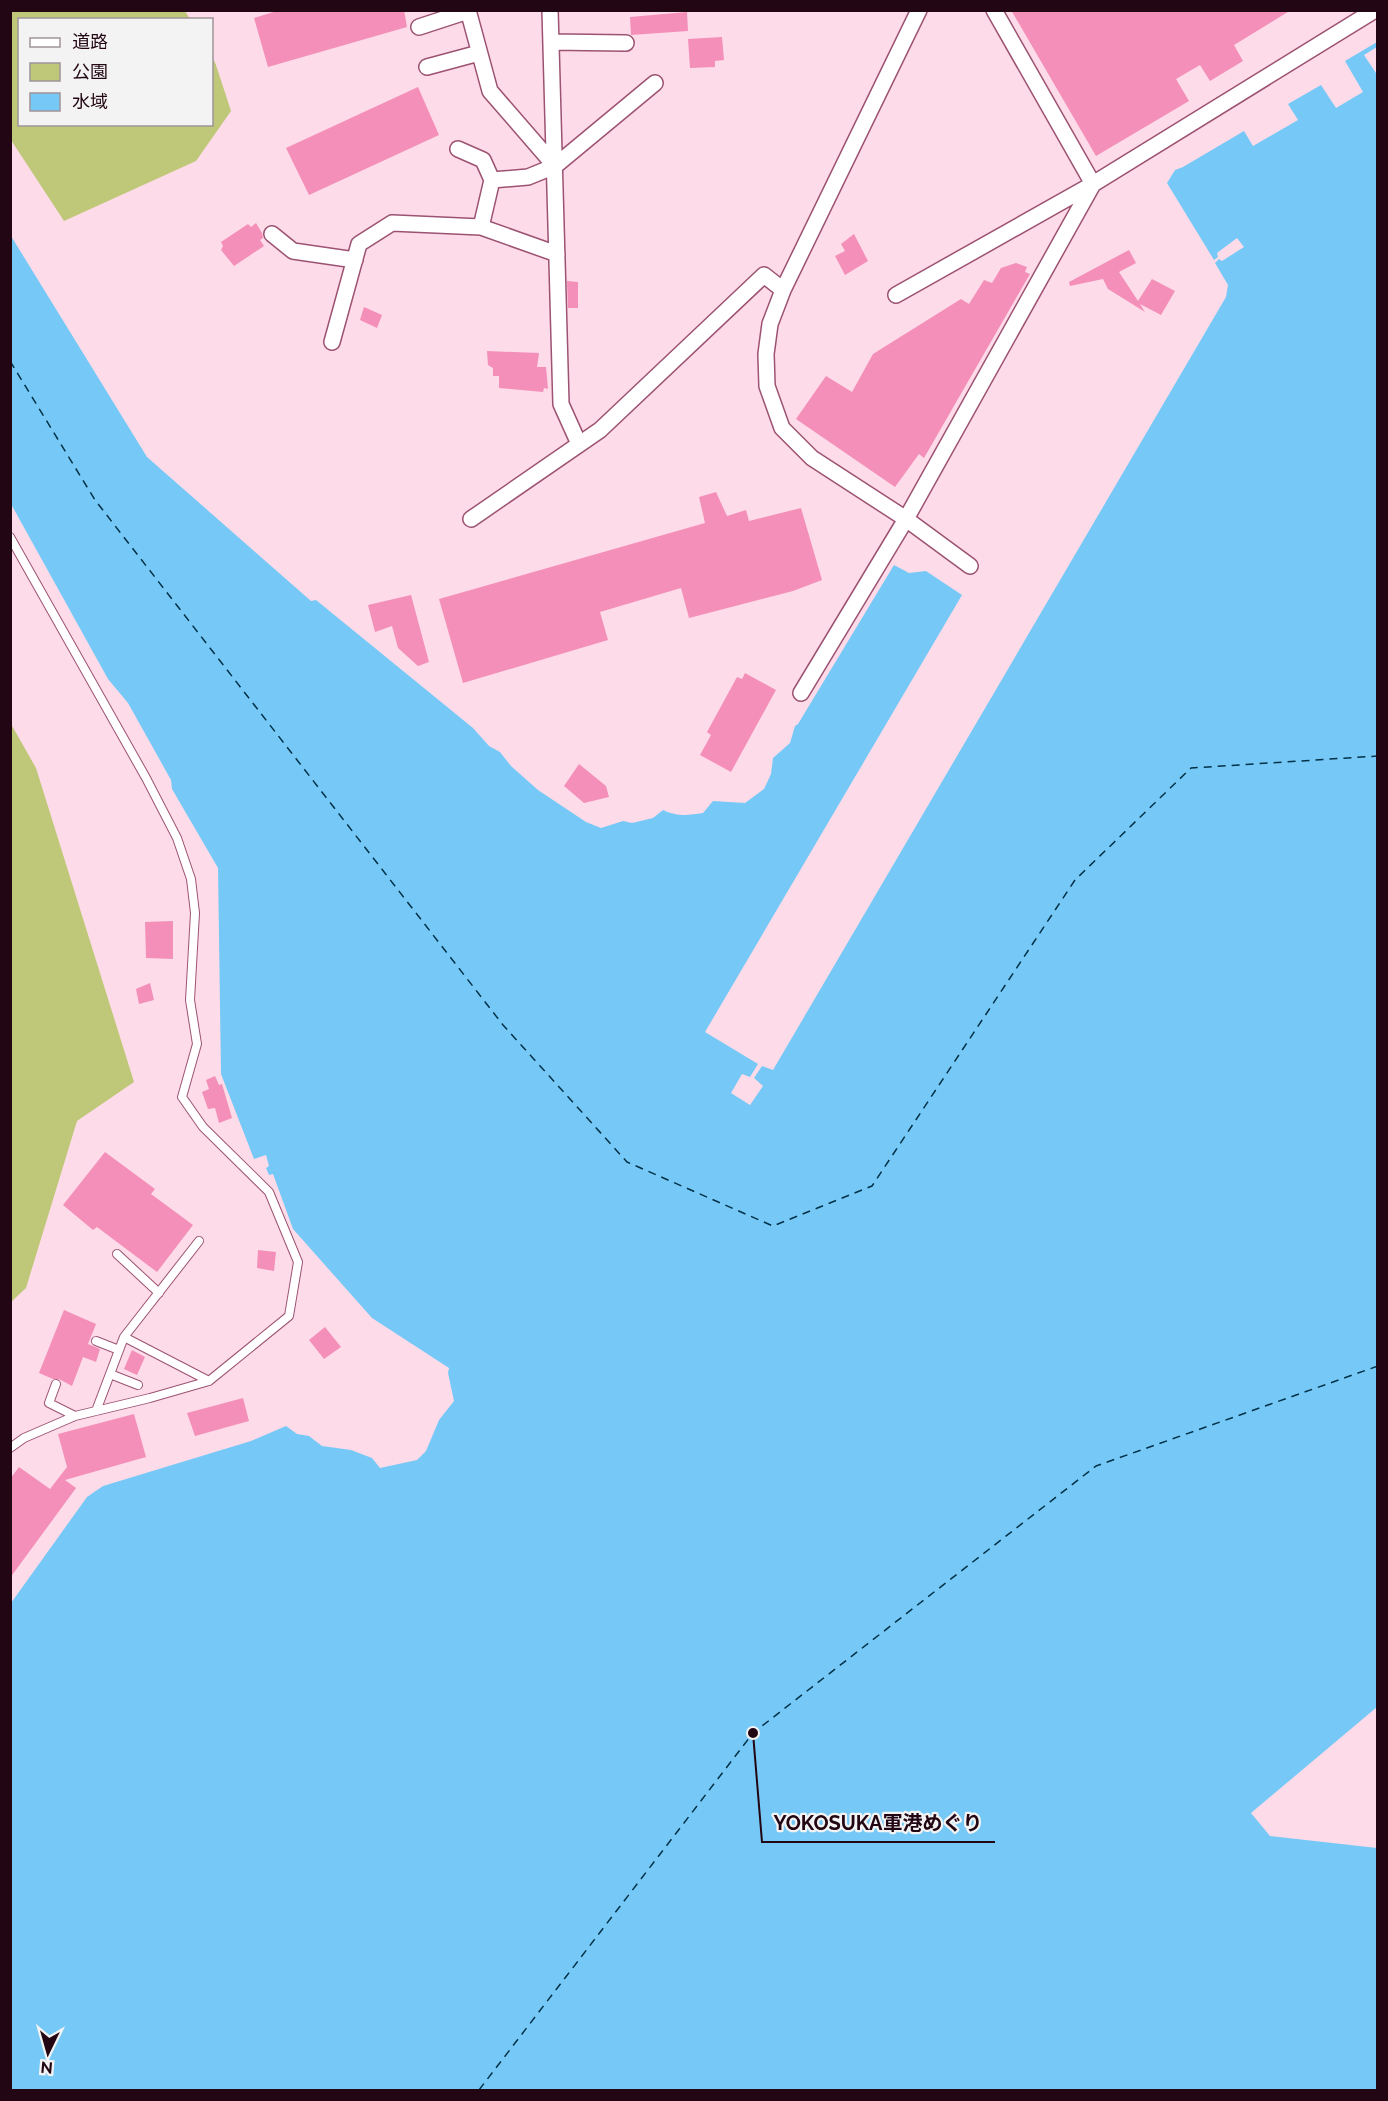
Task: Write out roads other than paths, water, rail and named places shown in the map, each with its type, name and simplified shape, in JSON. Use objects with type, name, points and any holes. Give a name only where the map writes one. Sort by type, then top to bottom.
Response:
[{"type":"street","points":[[550,10],[561,404],[579,444]]},
{"type":"street","points":[[919,10],[783,290],[770,324],[766,354],[767,386],[782,428],[812,458],[906,519],[970,566]]},
{"type":"street","points":[[994,10],[1093,184]]},
{"type":"street","points":[[896,295],[1093,184],[1375,10]]},
{"type":"street","points":[[419,27],[468,11],[490,91],[555,166]]},
{"type":"street","points":[[551,42],[626,43]]},
{"type":"street","points":[[427,68],[479,53]]},
{"type":"street","points":[[492,180],[528,177],[555,166],[655,83]]},
{"type":"street","points":[[458,149],[483,160],[492,180],[481,227]]},
{"type":"street","points":[[801,693],[906,519],[1093,184]]},
{"type":"street","points":[[333,342],[359,244],[392,223],[481,227],[557,254]]},
{"type":"street","points":[[272,234],[293,251],[355,260]]},
{"type":"street","points":[[471,519],[600,430],[764,275],[783,290]]},
{"type":"lane","points":[[10,537],[146,778],[177,838],[191,879],[195,913],[190,1000],[196,1044],[182,1097],[203,1127],[269,1192],[298,1262],[289,1316],[209,1381],[75,1416],[24,1438],[10,1448]]},
{"type":"lane","points":[[96,1411],[124,1337],[199,1241]]},
{"type":"lane","points":[[117,1254],[159,1293]]},
{"type":"lane","points":[[124,1337],[209,1381]]},
{"type":"lane","points":[[96,1341],[119,1350]]},
{"type":"lane","points":[[110,1374],[138,1385]]},
{"type":"lane","points":[[56,1384],[50,1403],[75,1416]]},
{"type":"water","points":[[1377,42],[1377,47],[1364,55],[1378,76],[1377,1707],[1251,1813],[1270,1836],[1377,1848],[1377,2090],[11,2090],[11,1603],[87,1497],[103,1486],[251,1441],[286,1426],[297,1434],[309,1436],[322,1446],[351,1450],[372,1458],[380,1468],[417,1460],[426,1451],[439,1420],[454,1401],[449,1368],[372,1318],[293,1229],[273,1174],[269,1175],[266,1168],[269,1166],[266,1155],[254,1159],[221,1074],[218,868],[172,789],[171,780],[128,703],[108,679],[11,504],[11,236],[147,457],[311,601],[316,600],[473,728],[489,746],[500,752],[511,766],[538,790],[586,822],[601,828],[623,821],[632,823],[653,818],[663,810],[678,815],[703,813],[713,801],[745,803],[764,789],[771,774],[773,758],[790,743],[795,726],[894,565],[909,573],[926,571],[962,595],[705,1032],[758,1064],[750,1077],[742,1074],[731,1093],[750,1105],[763,1086],[754,1078],[762,1066],[773,1070],[1226,297],[1228,285],[1215,263],[1244,247],[1237,238],[1217,253],[1218,257],[1214,260],[1167,183],[1175,170],[1244,131],[1253,146],[1298,120],[1288,104],[1321,85],[1336,108],[1363,92],[1345,61]]},
{"type":"place","name":"YOKOSUKA軍港めぐり","points":[[753,1733]]}]
